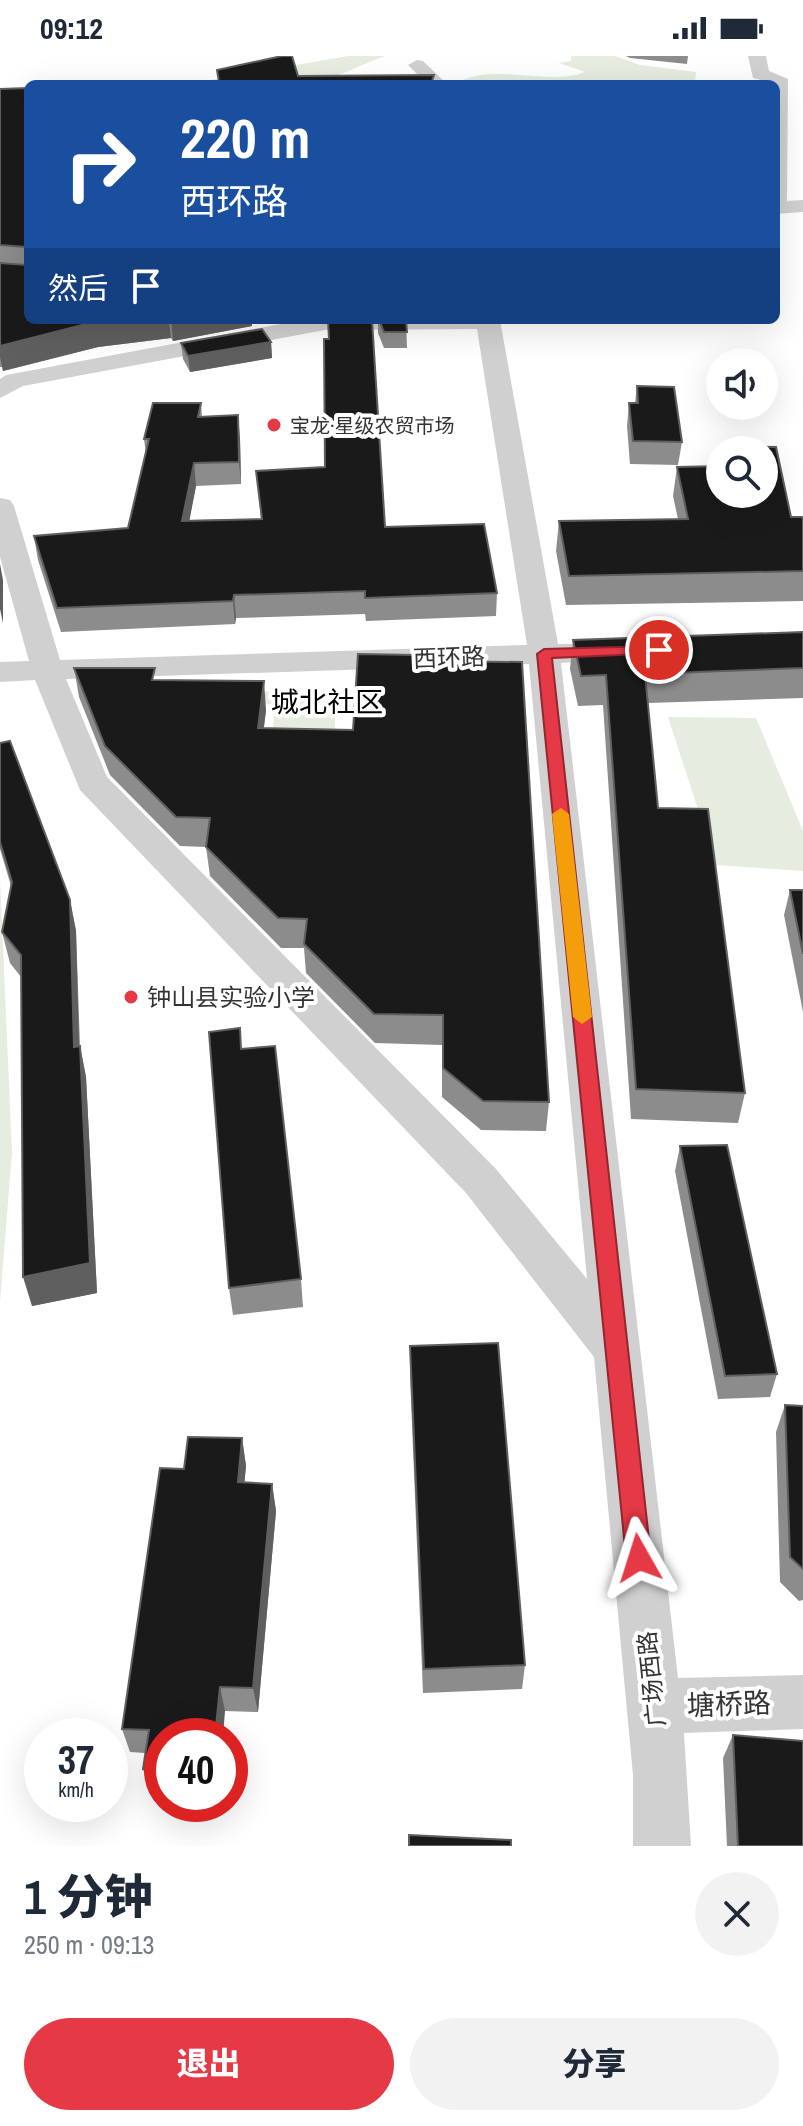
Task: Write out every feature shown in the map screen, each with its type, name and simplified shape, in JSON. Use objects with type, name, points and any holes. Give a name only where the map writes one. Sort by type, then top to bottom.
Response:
[{"type":"street","points":[[757,56],[760,74],[779,80]]},
{"type":"street","points":[[417,65],[434,80]]},
{"type":"street","points":[[780,208],[803,206]]},
{"type":"street","points":[[0,390],[15,380],[313,324]]},
{"type":"street","name":"广场西路","points":[[489,324],[544,654],[661,1775],[662,1846]]},
{"type":"street","points":[[0,506],[47,671],[92,782],[481,1181],[617,1351]]},
{"type":"street","name":"西环路","points":[[0,672],[651,650]]},
{"type":"street","name":"塘桥路","points":[[654,1706],[803,1702]]},
{"type":"shaded area","points":[[348,56],[385,56],[321,80],[211,80]]},
{"type":"shaded area","points":[[571,56],[615,56],[640,65],[696,72],[695,80],[464,80],[485,75],[553,77],[585,72],[559,63],[571,61]]},
{"type":"shaded area","points":[[163,691],[336,692],[334,752],[271,752],[275,704],[199,703]]},
{"type":"shaded area","points":[[668,717],[756,718],[803,831],[803,871],[716,865]]},
{"type":"shaded area","points":[[0,879],[12,1152],[0,1302]]},
{"type":"building","points":[[292,56],[298,76],[434,75],[432,80],[219,80],[217,70]]},
{"type":"building","points":[[24,88],[24,247],[0,245],[0,89]]},
{"type":"building","points":[[0,263],[24,265],[24,324],[86,324],[0,346]]},
{"type":"building","points":[[328,324],[372,324],[385,527],[484,524],[497,593],[365,598],[365,591],[234,595],[233,601],[57,608],[34,536],[128,528],[149,439],[144,439],[153,403],[201,403],[198,417],[238,415],[239,462],[194,463],[182,521],[262,519],[256,471],[325,467],[324,339],[329,339]]},
{"type":"building","points":[[381,324],[406,324],[407,332],[384,332]]},
{"type":"building","points":[[262,329],[271,342],[188,356],[181,343]]},
{"type":"building","points":[[637,386],[674,387],[682,442],[633,441],[629,403],[638,403]]},
{"type":"building","points":[[778,456],[791,517],[803,517],[803,571],[569,576],[559,521],[688,519],[677,467],[706,466],[706,508],[778,508]]},
{"type":"building","points":[[803,632],[803,668],[645,674],[658,808],[708,809],[745,1093],[636,1089],[606,675],[581,676],[573,640]]},
{"type":"building","points":[[358,654],[414,655],[414,661],[522,662],[549,1102],[483,1101],[443,1068],[443,1015],[374,1014],[304,944],[307,919],[278,918],[206,847],[210,818],[176,817],[105,746],[74,668],[155,668],[152,680],[264,681],[258,728],[353,730]]},
{"type":"building","points":[[10,741],[70,900],[74,1047],[80,1046],[90,1263],[23,1277],[21,955],[2,932],[12,882],[0,842],[0,743]]},
{"type":"building","points":[[790,890],[803,890],[803,954]]},
{"type":"building","points":[[240,1028],[241,1049],[275,1046],[301,1279],[229,1288],[209,1032]]},
{"type":"building","points":[[727,1145],[777,1374],[725,1376],[680,1146]]},
{"type":"building","points":[[498,1343],[525,1665],[424,1669],[410,1346]]},
{"type":"building","points":[[785,1405],[803,1406],[803,1569],[790,1557]]},
{"type":"building","points":[[188,1437],[242,1438],[238,1482],[272,1484],[253,1688],[220,1687],[217,1718],[144,1718],[144,1730],[128,1729],[128,1718],[124,1718],[160,1468],[184,1469]]},
{"type":"building","points":[[733,1735],[803,1741],[803,1846],[738,1846]]},
{"type":"building","points":[[409,1835],[511,1840],[511,1846],[409,1846]]},
{"type":"slow traffic","points":[[561,814],[582,1017]]},
{"type":"place","name":"宝龙·星级农贸市场","points":[[274,425]]},
{"type":"place","name":"钟山县实验小学","points":[[131,997]]},
{"type":"district","name":"城北社区","points":[[327,702]]},
{"type":"route","points":[[639,1558],[544,654],[659,650]]}]
